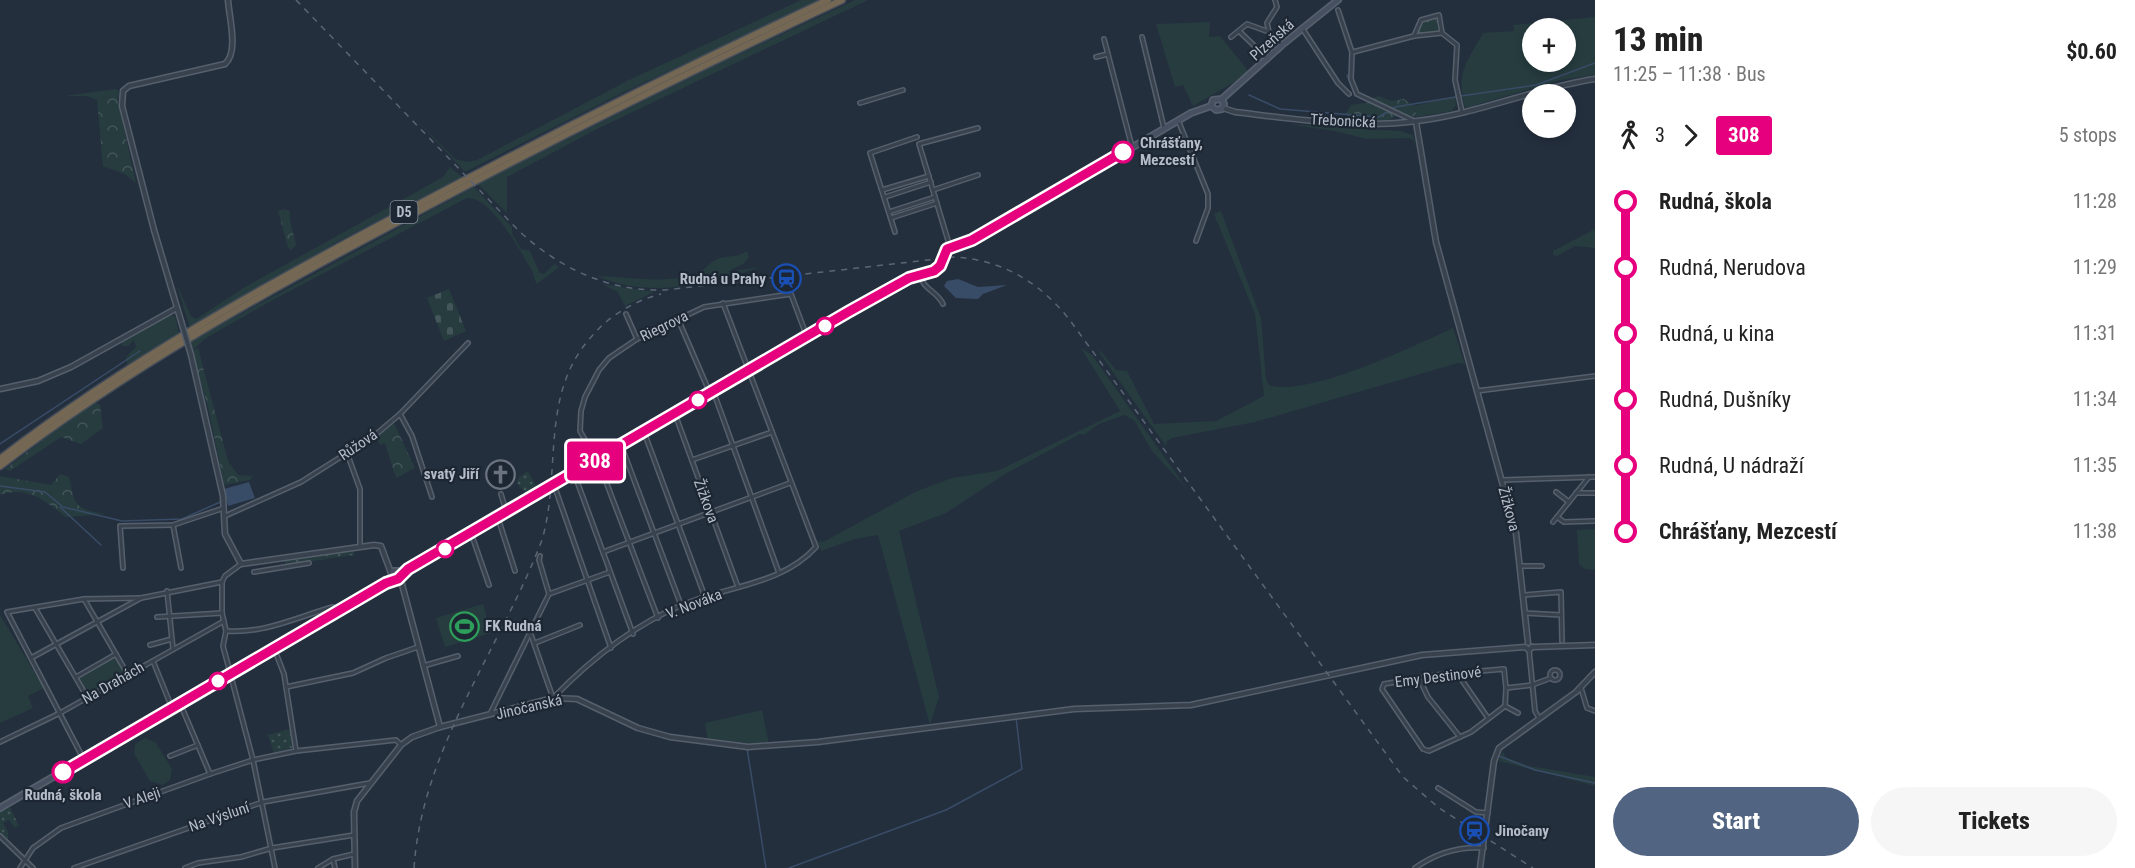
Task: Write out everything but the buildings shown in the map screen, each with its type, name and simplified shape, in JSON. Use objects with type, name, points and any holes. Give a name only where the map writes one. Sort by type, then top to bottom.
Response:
[{"type":"highway","name":"D5","points":[[0,459],[96,390],[173,341],[283,277],[545,138],[828,0]]},
{"type":"highway","name":"D5","points":[[0,466],[108,390],[284,283],[586,124],[842,0]]},
{"type":"main road","name":"Plzeňská","points":[[950,247],[972,240],[1178,120],[1211,106],[1214,98],[1222,99],[1282,45],[1338,0]]},
{"type":"main road","points":[[1211,106],[1218,111],[1223,108],[1222,99]]},
{"type":"main road","points":[[0,807],[903,280],[939,267],[950,247]]},
{"type":"street","points":[[228,0],[230,60],[220,67],[129,86],[122,95],[122,106],[151,219],[191,355],[218,469],[229,545],[241,564]]},
{"type":"street","points":[[1269,32],[1267,23],[1277,7],[1275,0]]},
{"type":"street","points":[[1325,0],[1329,7]]},
{"type":"street","points":[[1338,9],[1352,52],[1351,79],[1354,90],[1357,94],[1416,122]]},
{"type":"street","points":[[1414,36],[1421,20],[1439,15],[1442,33],[1457,45],[1455,80],[1462,112]]},
{"type":"street","points":[[1231,37],[1247,24],[1269,32],[1282,45]]},
{"type":"street","points":[[1302,28],[1338,83],[1349,94]]},
{"type":"street","points":[[1239,31],[1268,58]]},
{"type":"street","points":[[1352,52],[1414,36],[1442,33]]},
{"type":"street","points":[[1142,37],[1164,128]]},
{"type":"street","points":[[1104,39],[1132,147]]},
{"type":"street","points":[[1096,57],[1108,54]]},
{"type":"street","name":"Třebonická","points":[[1223,108],[1235,112],[1341,123],[1416,122],[1462,112],[1560,84],[1595,79]]},
{"type":"street","points":[[860,103],[903,90]]},
{"type":"street","points":[[1178,120],[1208,194],[1208,208],[1196,241]]},
{"type":"street","name":"Žižkova","points":[[1416,122],[1436,242],[1516,533],[1529,647]]},
{"type":"street","points":[[950,247],[919,144],[978,128]]},
{"type":"street","points":[[895,232],[870,153],[917,137]]},
{"type":"street","points":[[933,190],[978,175]]},
{"type":"street","points":[[882,190],[929,176]]},
{"type":"street","points":[[885,197],[931,182]]},
{"type":"street","points":[[890,212],[935,197]]},
{"type":"street","points":[[891,218],[937,203]]},
{"type":"street","points":[[920,274],[922,284],[938,295],[944,304]]},
{"type":"street","name":"Riegrova","points":[[658,618],[597,460],[580,431],[581,411],[585,397],[604,364],[637,339],[704,307],[791,294],[807,337]]},
{"type":"street","points":[[603,552],[791,483],[723,303]]},
{"type":"street","points":[[0,389],[38,381],[72,368],[177,308]]},
{"type":"street","points":[[626,314],[637,339]]},
{"type":"street","points":[[678,319],[711,393],[715,396],[779,573]]},
{"type":"street","name":"Růžová","points":[[225,516],[301,482],[347,453],[400,414],[468,343]]},
{"type":"street","points":[[1477,391],[1595,376]]},
{"type":"street","points":[[400,414],[412,436],[432,497]]},
{"type":"street","name":"Žižkova","points":[[675,414],[738,588]]},
{"type":"street","points":[[644,432],[705,597]]},
{"type":"street","points":[[692,460],[773,432]]},
{"type":"street","points":[[621,445],[681,605]]},
{"type":"street","points":[[347,453],[360,489],[360,547]]},
{"type":"street","points":[[574,473],[633,634]]},
{"type":"street","points":[[1580,477],[1584,484]]},
{"type":"street","points":[[1553,522],[1589,477]]},
{"type":"street","points":[[1502,480],[1595,477]]},
{"type":"street","name":"V. Nováka","points":[[553,698],[585,666],[658,618],[681,605],[779,573],[816,547],[791,483]]},
{"type":"street","points":[[554,485],[611,648]]},
{"type":"street","points":[[1556,492],[1569,502]]},
{"type":"street","points":[[1576,493],[1595,493]]},
{"type":"street","points":[[501,495],[507,513]]},
{"type":"street","points":[[123,568],[120,526],[173,525],[224,508]]},
{"type":"street","points":[[1557,517],[1564,522],[1595,521]]},
{"type":"street","points":[[498,518],[515,571]]},
{"type":"street","points":[[173,525],[181,568]]},
{"type":"street","points":[[471,533],[489,585]]},
{"type":"street","points":[[275,868],[263,802],[223,646],[226,631],[222,613],[222,582],[225,576],[241,564],[381,546],[400,586],[440,727]]},
{"type":"street","points":[[489,716],[549,594],[539,560],[540,556]]},
{"type":"street","points":[[284,558],[285,567]]},
{"type":"street","points":[[254,573],[309,563]]},
{"type":"street","points":[[1520,566],[1542,566]]},
{"type":"street","points":[[549,594],[610,572]]},
{"type":"street","points":[[31,658],[141,598],[167,591],[222,582]]},
{"type":"street","points":[[167,591],[172,649]]},
{"type":"street","points":[[1523,595],[1561,592],[1562,640]]},
{"type":"street","points":[[84,760],[7,612],[84,599],[141,598]]},
{"type":"street","points":[[84,599],[128,675]]},
{"type":"street","points":[[226,631],[263,630],[333,607]]},
{"type":"street","points":[[35,608],[87,698]]},
{"type":"street","points":[[325,609],[329,616]]},
{"type":"street","points":[[157,617],[222,613]]},
{"type":"street","points":[[1525,613],[1561,615]]},
{"type":"street","name":"Na Drahách","points":[[0,742],[60,713],[224,621]]},
{"type":"street","points":[[535,643],[580,625]]},
{"type":"street","points":[[530,632],[553,698]]},
{"type":"street","points":[[150,645],[172,639]]},
{"type":"street","name":"Jinočanská","points":[[401,745],[412,737],[440,727],[553,698],[577,699],[615,718],[660,734],[704,744],[748,747],[818,742],[1074,709],[1191,705],[1422,655],[1529,647],[1595,645]]},
{"type":"street","points":[[286,687],[343,675],[418,647]]},
{"type":"street","points":[[1529,647],[1535,711],[1539,718]]},
{"type":"street","points":[[274,648],[286,687],[296,751]]},
{"type":"street","points":[[75,678],[116,654]]},
{"type":"street","points":[[423,666],[458,656]]},
{"type":"street","points":[[153,661],[172,708]]},
{"type":"street","name":"Emy Destinové","points":[[1505,705],[1489,719],[1432,751],[1423,749],[1382,690],[1384,684],[1457,673],[1504,669],[1506,688]]},
{"type":"street","points":[[1480,868],[1497,752],[1506,741],[1581,688],[1595,672]]},
{"type":"street","points":[[1457,673],[1489,719]]},
{"type":"street","points":[[1419,678],[1428,697],[1460,737]]},
{"type":"street","points":[[1518,713],[1505,705],[1506,688],[1532,685],[1551,678]]},
{"type":"street","points":[[1581,688],[1587,708],[1595,711]]},
{"type":"street","points":[[180,703],[210,774]]},
{"type":"street","name":"V Aleji","points":[[20,868],[24,859],[42,839],[61,828],[253,760],[296,751],[396,740],[401,745]]},
{"type":"street","points":[[170,756],[198,745]]},
{"type":"street","points":[[355,868],[354,835],[357,801],[401,745]]},
{"type":"street","name":"Na Výsluní","points":[[74,868],[263,802],[370,783]]},
{"type":"street","points":[[1438,788],[1476,812],[1488,813]]},
{"type":"street","points":[[185,868],[273,848],[354,835]]},
{"type":"street","points":[[0,836],[33,868]]},
{"type":"street","points":[[1415,868],[1440,853],[1462,848],[1484,848]]},
{"type":"street","points":[[318,868],[333,859],[354,854]]},
{"type":"street","points":[[333,859],[335,868]]},
{"type":"street","points":[[220,861],[223,868]]},
{"type":"green space","points":[[801,0],[821,0],[624,92],[465,172],[406,109],[455,159],[467,162],[477,160],[629,80]]},
{"type":"green space","points":[[855,0],[868,0],[599,128],[507,177],[507,213],[478,184],[710,68]]},
{"type":"green space","points":[[1595,17],[1595,75],[1547,84],[1522,84],[1522,91],[1465,108],[1462,76],[1467,61],[1483,33],[1514,31],[1513,25],[1522,24],[1522,72],[1576,72],[1576,19]]},
{"type":"green space","points":[[1436,18],[1439,32],[1416,34],[1421,22]]},
{"type":"green space","points":[[1210,22],[1209,37],[1220,36],[1250,73],[1193,106],[1183,85],[1175,87],[1156,24]]},
{"type":"green space","points":[[116,89],[119,92],[118,102],[136,183],[125,174],[103,166],[97,100],[87,96],[65,96]]},
{"type":"green space","points":[[1378,96],[1392,101],[1404,99],[1414,106],[1417,117],[1399,114],[1389,120],[1349,120],[1346,113],[1351,105],[1365,103]]},
{"type":"green space","points":[[1455,96],[1456,105],[1452,111],[1417,117],[1414,106]]},
{"type":"green space","points":[[1287,124],[1400,131],[1413,135],[1417,149],[1413,140],[1409,138],[1367,139]]},
{"type":"green space","points":[[450,167],[462,177],[337,242],[190,328],[176,283],[191,316],[196,319],[245,287],[443,177]]},
{"type":"green space","points":[[474,187],[512,227],[512,234],[521,249],[530,251],[540,273],[544,274],[554,264],[559,267],[537,284],[521,251],[495,215],[486,206],[467,198],[271,301],[206,338],[192,351],[191,341]]},
{"type":"green space","points":[[284,209],[290,212],[296,245],[291,250],[288,247],[278,211]]},
{"type":"green space","points":[[1221,211],[1261,318],[1266,379],[1269,385],[1286,387],[1334,377],[1389,357],[1453,328],[1465,364],[1458,363],[1255,422],[1172,438],[1167,441],[1166,446],[1100,354],[1100,350],[1116,370],[1127,371],[1154,424],[1216,421],[1264,396],[1255,314],[1214,214]]},
{"type":"green space","points":[[1595,229],[1595,248],[1575,246],[1557,256],[1553,255],[1553,251]]},
{"type":"green space","points":[[747,251],[749,257],[743,264],[727,272],[760,267],[699,284],[658,288],[637,287],[597,276],[658,280],[682,278],[697,274],[717,259],[740,255]]},
{"type":"green space","points":[[914,283],[881,300],[900,286]]},
{"type":"green space","points":[[602,284],[654,292],[625,306],[618,292]]},
{"type":"green space","points":[[449,289],[466,331],[444,341],[427,298]]},
{"type":"green space","points":[[866,309],[754,376],[752,372],[857,310]]},
{"type":"green space","points":[[168,315],[175,316],[179,333],[127,365],[126,357],[136,347],[134,340],[128,346],[122,346],[122,341]]},
{"type":"green space","points":[[198,348],[228,461],[238,475],[253,476],[250,480],[224,485],[209,411],[192,351]]},
{"type":"green space","points":[[1081,348],[1092,355],[1187,489],[1152,451],[1134,420],[1124,415],[1099,424],[1084,435],[1080,434],[1005,474],[946,513],[899,531],[939,697],[930,725],[878,535],[855,539],[821,551],[816,539],[819,542],[825,541],[917,491],[952,478],[997,471],[1120,411]]},
{"type":"green space","points":[[93,402],[100,405],[103,428],[81,444],[61,437],[10,471],[5,469]]},
{"type":"green space","points":[[394,423],[415,468],[396,478],[385,443],[380,445],[376,437]]},
{"type":"green space","points":[[528,471],[537,488],[526,494],[517,483],[519,477]]},
{"type":"green space","points":[[60,474],[69,477],[78,504],[87,510],[105,514],[66,517],[43,500],[27,493],[10,492],[0,495],[0,476],[51,485]]},
{"type":"green space","points":[[1595,529],[1595,570],[1585,569],[1579,564],[1577,530]]},
{"type":"green space","points":[[353,549],[354,555],[286,565],[285,559]]},
{"type":"green space","name":"FK Rudná","points":[[483,604],[491,633],[445,647],[436,618]]},
{"type":"green space","points":[[0,615],[44,688],[28,696],[33,708],[0,723]]},
{"type":"green space","points":[[115,657],[125,674],[88,695],[78,678]]},
{"type":"green space","points":[[762,710],[769,744],[737,745],[708,742],[705,723]]},
{"type":"green space","points":[[290,729],[292,748],[274,753],[268,735]]},
{"type":"green space","points":[[145,738],[156,743],[172,769],[170,780],[163,785],[150,781],[134,753],[135,744]]},
{"type":"green space","points":[[1503,751],[1505,757],[1529,766],[1595,777],[1595,786],[1499,761]]},
{"type":"green space","points":[[10,807],[19,826],[14,827],[9,820],[3,823],[8,832],[8,840],[0,832],[0,812]]},
{"type":"water","points":[[958,279],[978,287],[1007,285],[983,294],[978,299],[956,298],[944,286],[947,281]]},
{"type":"water","points":[[249,482],[255,498],[228,506],[224,489]]},
{"type":"waterway","points":[[1461,96],[1536,85],[1595,63]]},
{"type":"waterway","points":[[1347,75],[1355,96]]},
{"type":"waterway","points":[[1249,95],[1280,109],[1379,117],[1395,107],[1456,97]]},
{"type":"waterway","points":[[0,444],[140,351]]},
{"type":"waterway","points":[[0,486],[45,492],[63,507],[122,521],[182,519],[227,499]]},
{"type":"waterway","points":[[60,507],[101,545]]},
{"type":"waterway","points":[[789,868],[946,810],[1022,769],[1016,717]]},
{"type":"waterway","points":[[747,748],[766,868]]},
{"type":"waterway","points":[[1499,756],[1535,770],[1595,783]]},
{"type":"railway","points":[[296,0],[519,231],[551,256],[586,275],[624,287],[665,290],[954,257],[972,259],[1004,268],[1032,284],[1069,319],[1403,777],[1439,808],[1533,868]]},
{"type":"railway","points":[[414,868],[420,824],[431,782],[447,740],[525,581],[542,540],[548,514],[558,408],[575,359],[599,328],[623,310],[661,294]]},
{"type":"bus line","name":"308","points":[[63,772],[375,589],[391,580],[398,579],[408,569],[848,312],[909,278],[934,271],[939,267],[950,247],[972,240],[1123,152]]},
{"type":"place","name":"Chrášťany, Mezcestí","points":[[1123,152]]},
{"type":"place","name":"Rudná u Prahy","points":[[787,279]]},
{"type":"place","name":"svatý Jiří","points":[[500,474]]},
{"type":"place","name":"FK Rudná","points":[[464,626]]},
{"type":"place","name":"Rudná, škola","points":[[63,772]]},
{"type":"place","name":"Jinočany","points":[[1474,831]]}]
